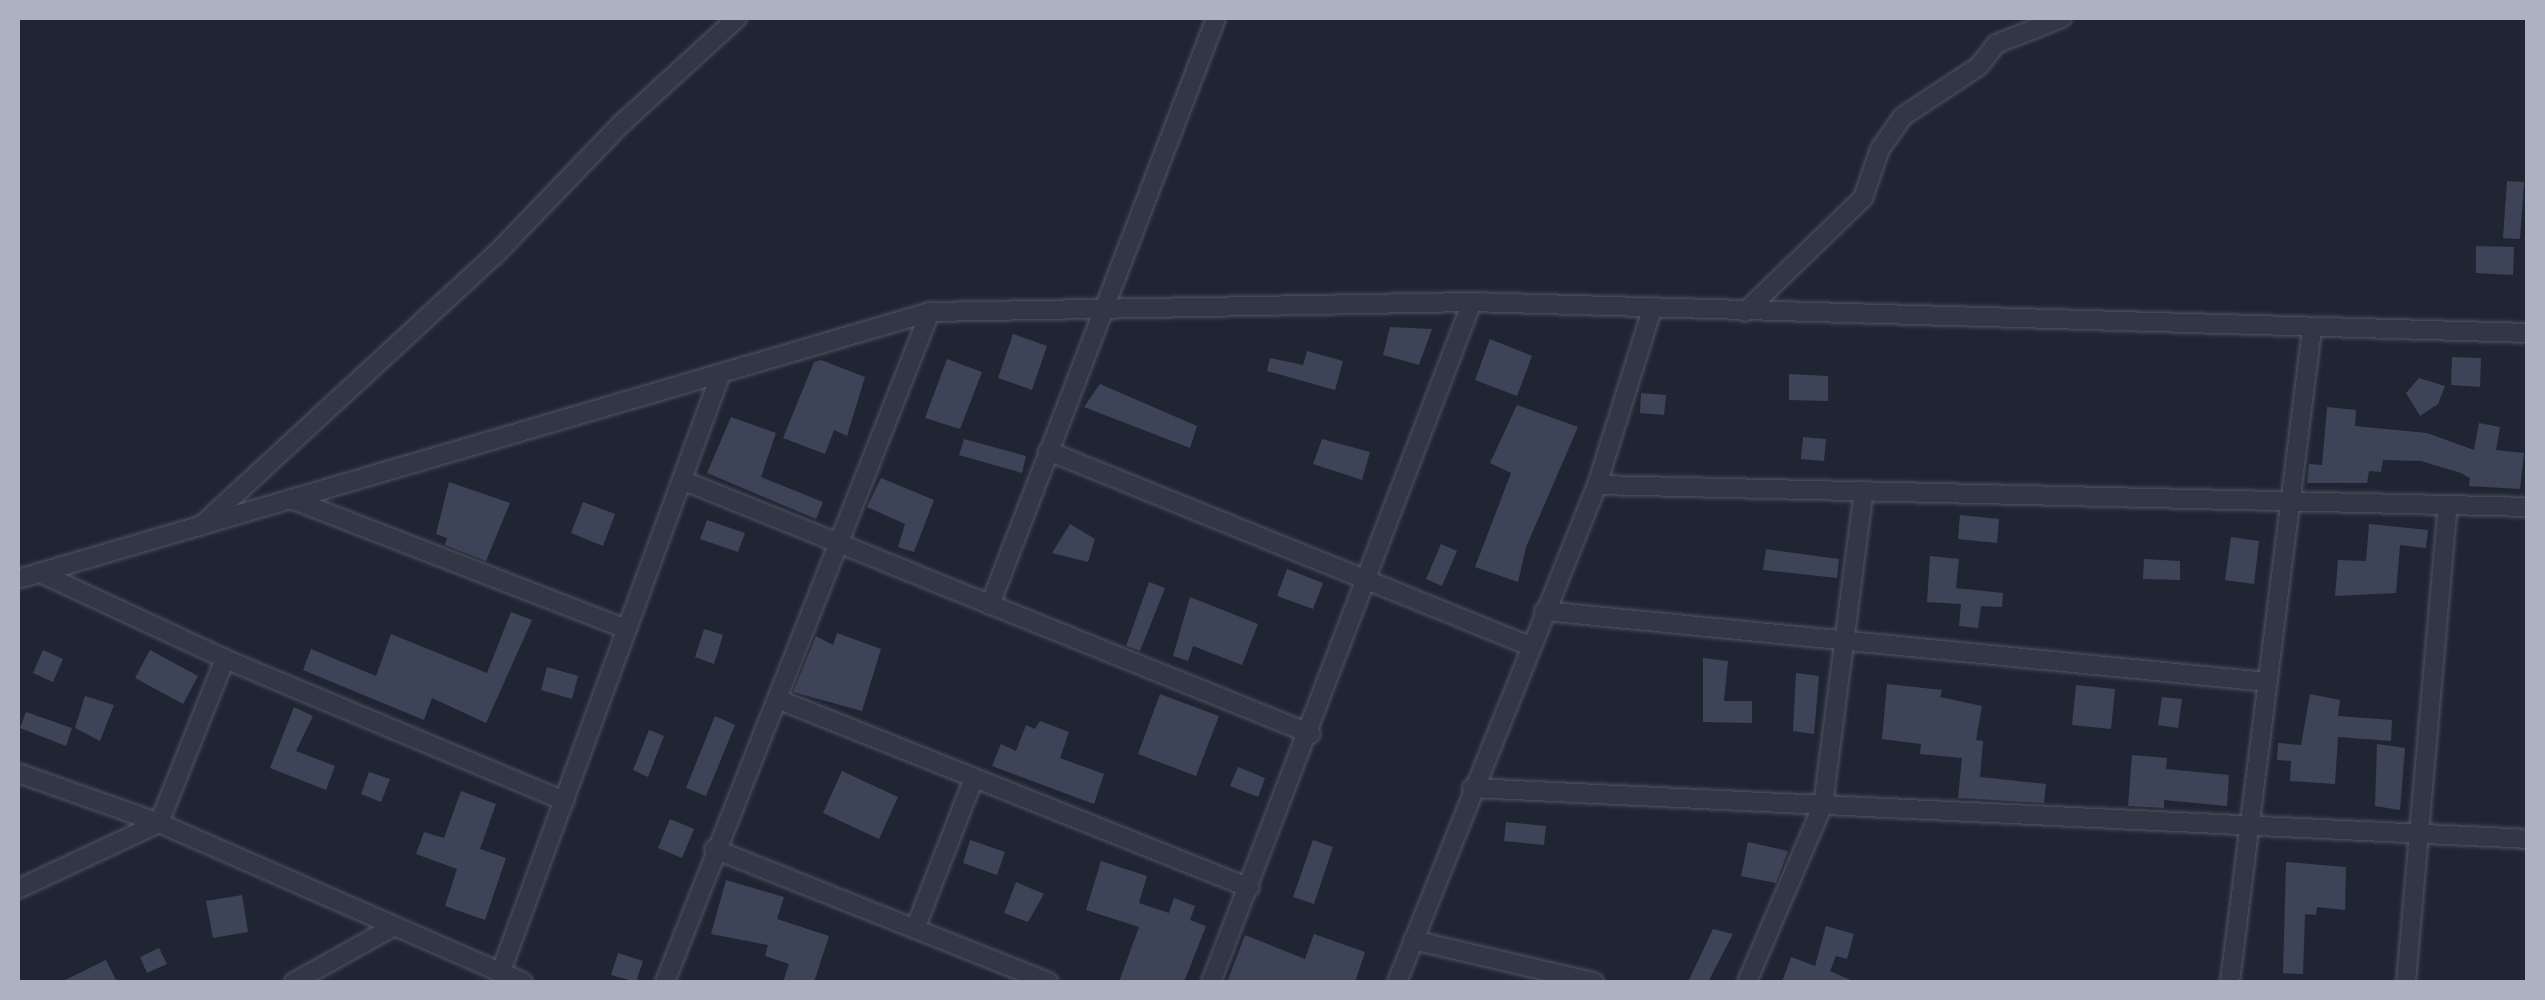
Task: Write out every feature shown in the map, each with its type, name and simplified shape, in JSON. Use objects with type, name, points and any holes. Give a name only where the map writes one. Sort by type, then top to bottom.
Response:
[{"type":"street","points":[[197,530],[496,254],[620,125],[736,18]]},
{"type":"street","points":[[990,605],[1216,18]]},
{"type":"street","points":[[1745,312],[1864,198],[1880,149],[1902,117],[1978,66],[1996,44],[2062,18]]},
{"type":"street","points":[[1211,982],[1311,734],[1472,302]]},
{"type":"street","points":[[18,579],[197,530],[930,312],[1104,305],[1472,302],[2528,333]]},
{"type":"street","points":[[1397,982],[1472,788],[1598,485],[1652,309]]},
{"type":"street","points":[[665,982],[714,849],[930,312]]},
{"type":"street","points":[[2230,982],[2312,329]]},
{"type":"street","points":[[487,974],[564,800],[721,373]]},
{"type":"street","points":[[1048,451],[1369,576],[1530,646]]},
{"type":"street","points":[[682,480],[1311,734]]},
{"type":"street","points":[[1598,485],[2528,507]]},
{"type":"street","points":[[1747,982],[1823,805],[1840,640],[1864,491]]},
{"type":"street","points":[[291,499],[627,629]]},
{"type":"street","points":[[2406,982],[2448,505]]},
{"type":"street","points":[[40,572],[226,659],[564,800]]},
{"type":"street","points":[[1544,611],[2267,682]]},
{"type":"street","points":[[18,889],[159,822],[226,659]]},
{"type":"street","points":[[776,699],[1250,888]]},
{"type":"street","points":[[18,773],[159,822],[393,927],[487,974],[523,982]]},
{"type":"street","points":[[915,930],[974,778]]},
{"type":"street","points":[[1472,788],[2528,840]]},
{"type":"street","points":[[714,849],[1048,982]]},
{"type":"street","points":[[294,982],[393,927]]},
{"type":"street","points":[[1413,940],[1594,982]]},
{"type":"building","points":[[2507,181],[2524,182],[2520,239],[2503,238]]},
{"type":"building","points":[[2476,246],[2514,247],[2513,275],[2476,273]]},
{"type":"building","points":[[1390,327],[1432,329],[1419,365],[1383,355]]},
{"type":"building","points":[[1013,334],[1047,346],[1032,390],[998,378]]},
{"type":"building","points":[[1490,339],[1532,356],[1517,396],[1475,380]]},
{"type":"building","points":[[1307,351],[1343,361],[1335,390],[1267,371],[1270,358],[1303,365]]},
{"type":"building","points":[[2452,357],[2481,358],[2480,387],[2451,385]]},
{"type":"building","points":[[947,359],[982,372],[960,429],[925,418]]},
{"type":"building","points":[[821,360],[865,377],[847,436],[834,430],[825,454],[783,438],[814,362]]},
{"type":"building","points":[[1789,374],[1828,376],[1828,401],[1789,400]]},
{"type":"building","points":[[2419,378],[2445,386],[2438,404],[2420,416],[2406,393]]},
{"type":"building","points":[[1100,384],[1197,426],[1190,448],[1084,407]]},
{"type":"building","points":[[1641,393],[1666,395],[1664,415],[1640,413]]},
{"type":"building","points":[[1517,405],[1578,427],[1526,547],[1518,582],[1475,567],[1511,473],[1490,463]]},
{"type":"building","points":[[2327,407],[2356,410],[2355,426],[2427,433],[2474,450],[2479,423],[2500,427],[2496,450],[2524,453],[2520,489],[2469,486],[2470,478],[2461,473],[2421,461],[2383,460],[2381,472],[2369,471],[2367,483],[2307,483],[2309,464],[2322,465]]},
{"type":"building","points":[[731,417],[776,433],[761,477],[823,502],[816,519],[707,473]]},
{"type":"building","points":[[1803,437],[1826,439],[1824,461],[1801,459]]},
{"type":"building","points":[[964,439],[1026,456],[1022,473],[959,455]]},
{"type":"building","points":[[1322,439],[1370,452],[1362,480],[1313,464]]},
{"type":"building","points":[[881,478],[934,500],[914,552],[898,547],[905,524],[867,507]]},
{"type":"building","points":[[449,482],[510,503],[486,561],[445,545],[447,538],[436,534]]},
{"type":"building","points":[[583,502],[615,514],[603,546],[571,533]]},
{"type":"building","points":[[1960,515],[1999,519],[1997,543],[1958,539]]},
{"type":"building","points":[[707,520],[745,533],[738,552],[700,539]]},
{"type":"building","points":[[1070,524],[1095,539],[1088,562],[1052,553]]},
{"type":"building","points":[[2369,524],[2428,530],[2426,548],[2400,545],[2396,593],[2335,596],[2338,560],[2366,561]]},
{"type":"building","points":[[2231,537],[2259,541],[2254,584],[2225,580]]},
{"type":"building","points":[[1441,544],[1457,551],[1442,586],[1426,579]]},
{"type":"building","points":[[1766,549],[1839,559],[1837,578],[1763,570]]},
{"type":"building","points":[[1930,556],[1959,559],[1956,588],[2003,593],[2002,607],[1981,606],[1978,628],[1959,626],[1961,604],[1927,602]]},
{"type":"building","points":[[2144,559],[2180,561],[2180,580],[2143,579]]},
{"type":"building","points":[[1287,569],[1323,583],[1313,609],[1277,596]]},
{"type":"building","points":[[1149,582],[1165,588],[1140,651],[1126,646]]},
{"type":"building","points":[[1190,597],[1258,624],[1242,665],[1193,646],[1188,661],[1173,656]]},
{"type":"building","points":[[511,612],[532,620],[486,723],[432,698],[424,720],[303,670],[311,649],[376,676],[391,634],[487,673]]},
{"type":"building","points":[[704,629],[723,635],[714,664],[695,657]]},
{"type":"building","points":[[837,633],[881,649],[862,711],[793,692],[816,636],[833,645]]},
{"type":"building","points":[[43,650],[63,659],[53,682],[33,673]]},
{"type":"building","points":[[150,650],[198,676],[183,704],[135,678]]},
{"type":"building","points":[[1703,658],[1728,661],[1724,701],[1752,701],[1752,723],[1703,722]]},
{"type":"building","points":[[547,667],[578,676],[572,699],[541,690]]},
{"type":"building","points":[[1796,673],[1819,676],[1814,734],[1793,731]]},
{"type":"building","points":[[1887,684],[1942,690],[1940,697],[1982,706],[1976,740],[1983,741],[1980,777],[2046,784],[2044,803],[1958,798],[1962,758],[1920,754],[1921,744],[1882,739]]},
{"type":"building","points":[[2076,685],[2115,689],[2111,729],[2072,725]]},
{"type":"building","points":[[1160,694],[1219,716],[1196,776],[1138,754]]},
{"type":"building","points":[[2310,694],[2340,700],[2338,716],[2392,720],[2391,741],[2338,737],[2335,784],[2290,781],[2291,761],[2277,760],[2278,743],[2301,745]]},
{"type":"building","points":[[85,696],[114,705],[100,741],[75,728]]},
{"type":"building","points":[[2162,697],[2182,699],[2178,728],[2158,725]]},
{"type":"building","points":[[294,707],[313,716],[296,751],[335,766],[326,790],[270,768]]},
{"type":"building","points":[[26,712],[72,728],[66,746],[20,728]]},
{"type":"building","points":[[715,716],[735,725],[706,796],[686,788]]},
{"type":"building","points":[[1040,721],[1069,732],[1060,758],[1104,774],[1094,804],[992,766],[1001,744],[1016,751],[1026,725],[1035,729]]},
{"type":"building","points":[[649,730],[664,736],[648,777],[633,770]]},
{"type":"building","points":[[2377,744],[2405,748],[2400,810],[2375,806]]},
{"type":"building","points":[[2132,755],[2167,758],[2166,769],[2229,775],[2227,806],[2164,800],[2164,808],[2128,806]]},
{"type":"building","points":[[1238,767],[1265,778],[1258,797],[1230,786]]},
{"type":"building","points":[[842,771],[898,797],[879,839],[823,813]]},
{"type":"building","points":[[369,772],[390,779],[381,802],[361,794]]},
{"type":"building","points":[[461,791],[496,804],[480,849],[506,858],[485,920],[445,906],[457,869],[416,854],[424,832],[444,838]]},
{"type":"building","points":[[670,819],[694,829],[682,858],[658,848]]},
{"type":"building","points":[[1506,822],[1546,826],[1544,845],[1504,841]]},
{"type":"building","points":[[970,840],[1005,852],[997,875],[963,863]]},
{"type":"building","points":[[1313,840],[1333,847],[1314,904],[1293,897]]},
{"type":"building","points":[[1748,842],[1788,851],[1776,883],[1741,876]]},
{"type":"building","points":[[1101,861],[1147,876],[1139,903],[1169,913],[1174,898],[1195,906],[1190,920],[1206,926],[1184,982],[1119,982],[1139,927],[1086,910]]},
{"type":"building","points":[[2286,862],[2346,867],[2345,910],[2317,907],[2316,915],[2305,914],[2303,974],[2283,973]]},
{"type":"building","points":[[726,880],[784,897],[777,919],[829,936],[814,982],[783,982],[789,964],[765,956],[768,945],[711,934]]},
{"type":"building","points":[[1016,882],[1044,894],[1028,922],[1004,913]]},
{"type":"building","points":[[242,895],[248,932],[213,938],[206,901]]},
{"type":"building","points":[[1826,926],[1854,934],[1847,959],[1836,956],[1830,971],[1855,982],[1782,982],[1791,957],[1815,966]]},
{"type":"building","points":[[1713,929],[1733,934],[1708,982],[1688,982]]},
{"type":"building","points":[[1314,934],[1365,952],[1355,982],[1227,982],[1245,935],[1305,959]]},
{"type":"building","points":[[159,948],[167,964],[147,973],[140,957]]},
{"type":"building","points":[[618,953],[643,961],[636,982],[611,975]]},
{"type":"building","points":[[106,960],[117,982],[61,982]]}]
